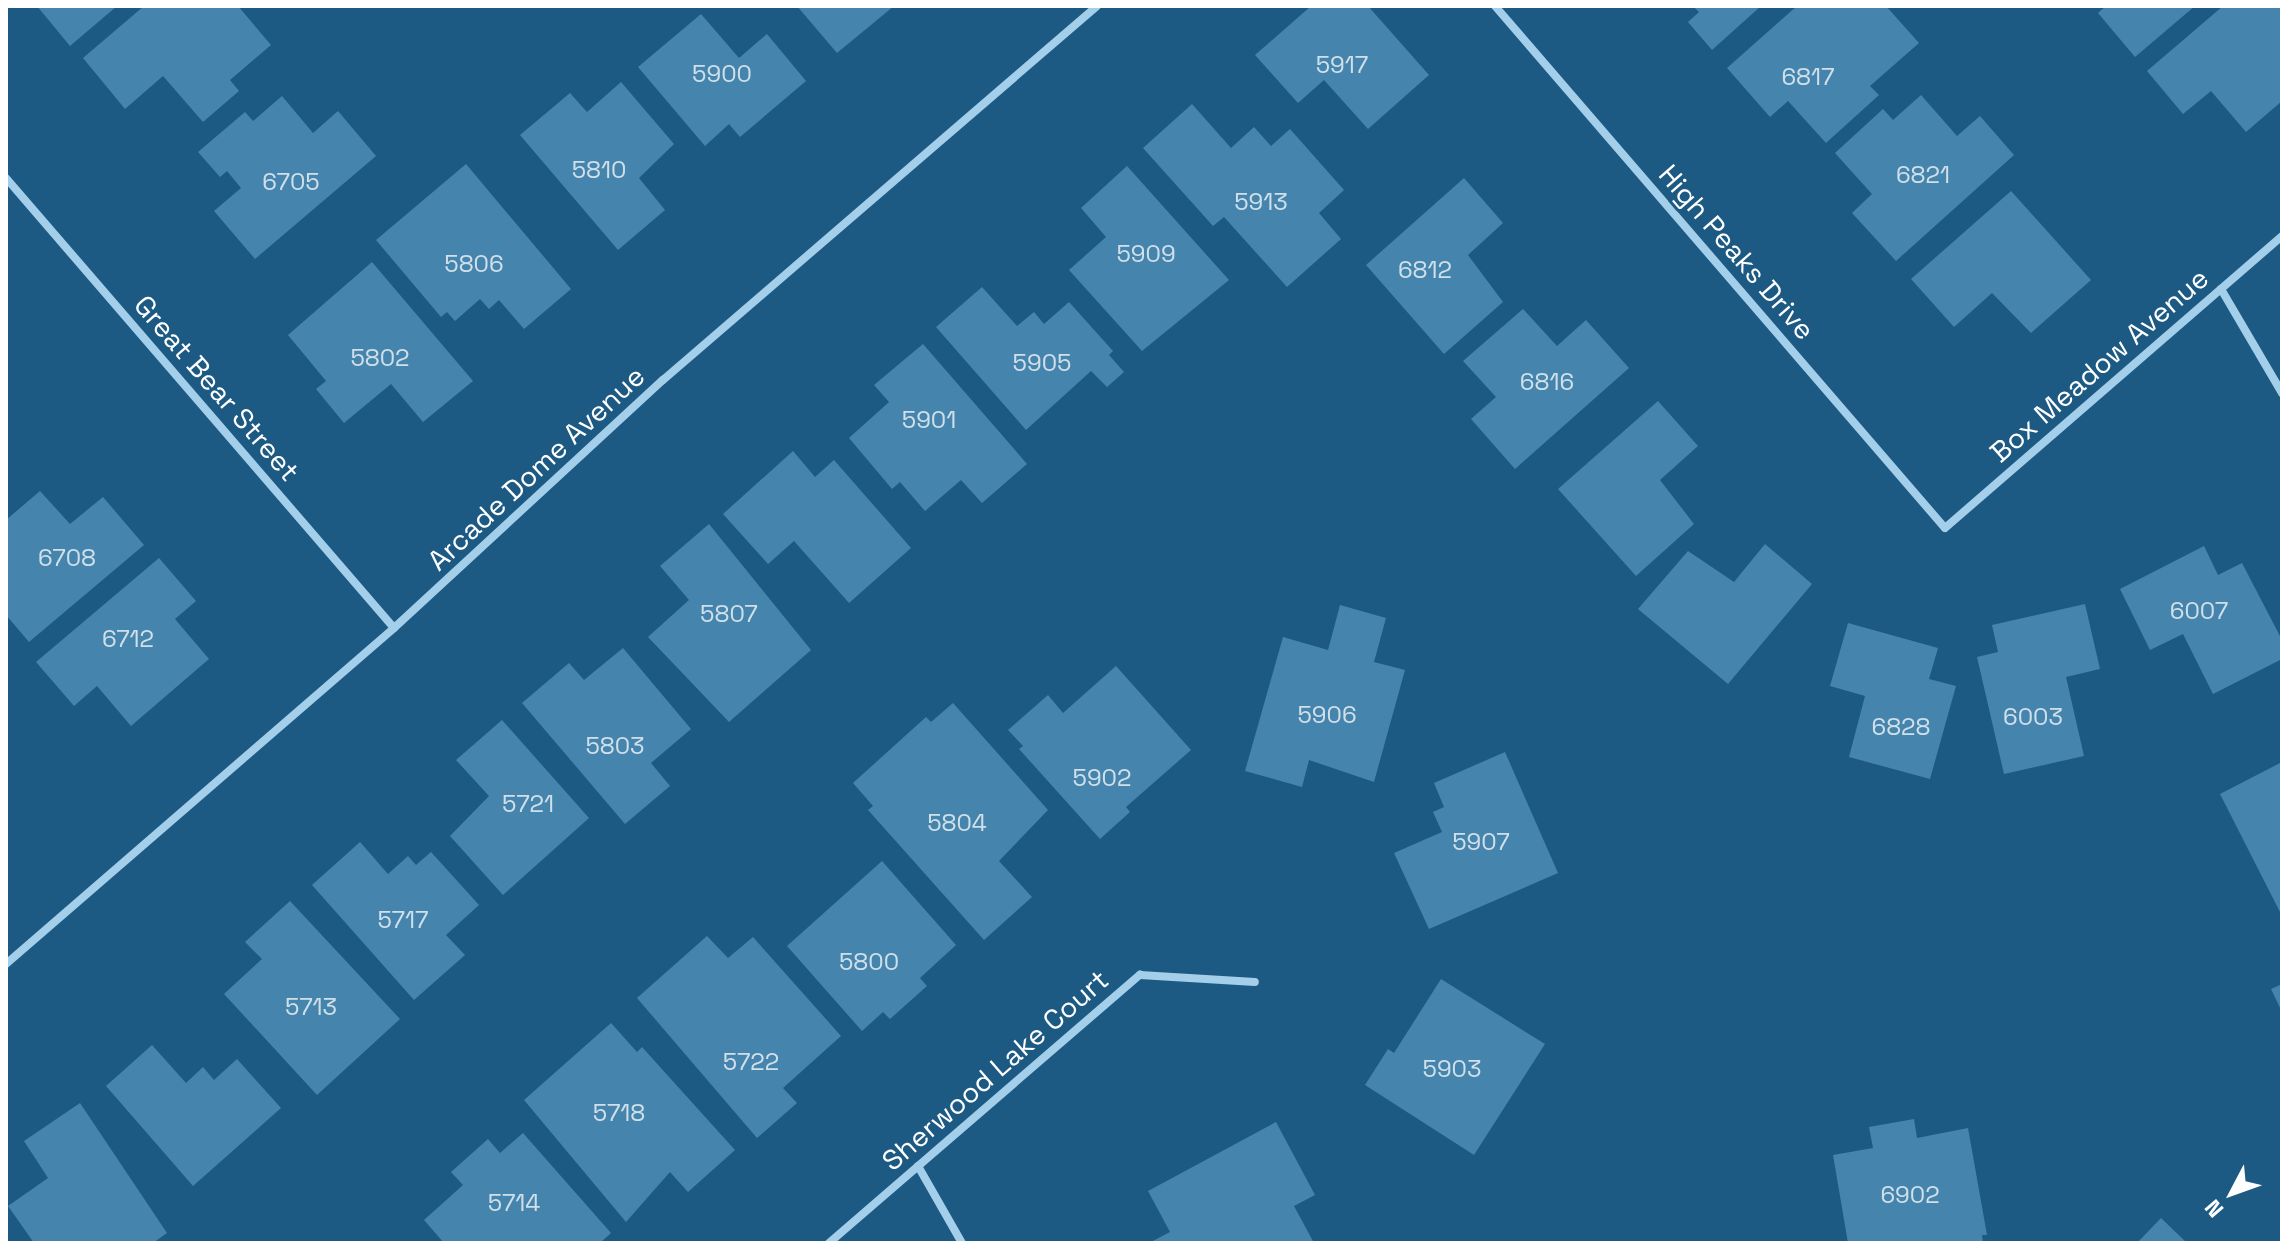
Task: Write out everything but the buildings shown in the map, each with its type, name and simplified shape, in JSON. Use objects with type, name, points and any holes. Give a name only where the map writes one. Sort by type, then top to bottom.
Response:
[{"type":"street","name":"Arcade Dome Avenue","points":[[6,964],[394,628],[663,380],[1097,6]]},
{"type":"street","name":"High Peaks Drive","points":[[1495,6],[1945,528]]},
{"type":"street","name":"Great Bear Street","points":[[6,178],[394,628]]},
{"type":"street","name":"Box Meadow Avenue","points":[[1945,528],[2282,236]]},
{"type":"street","points":[[2221,289],[2282,393]]},
{"type":"street","name":"Sherwood Lake Court","points":[[829,1243],[1140,975],[1255,982]]},
{"type":"street","points":[[918,1166],[962,1243]]}]
